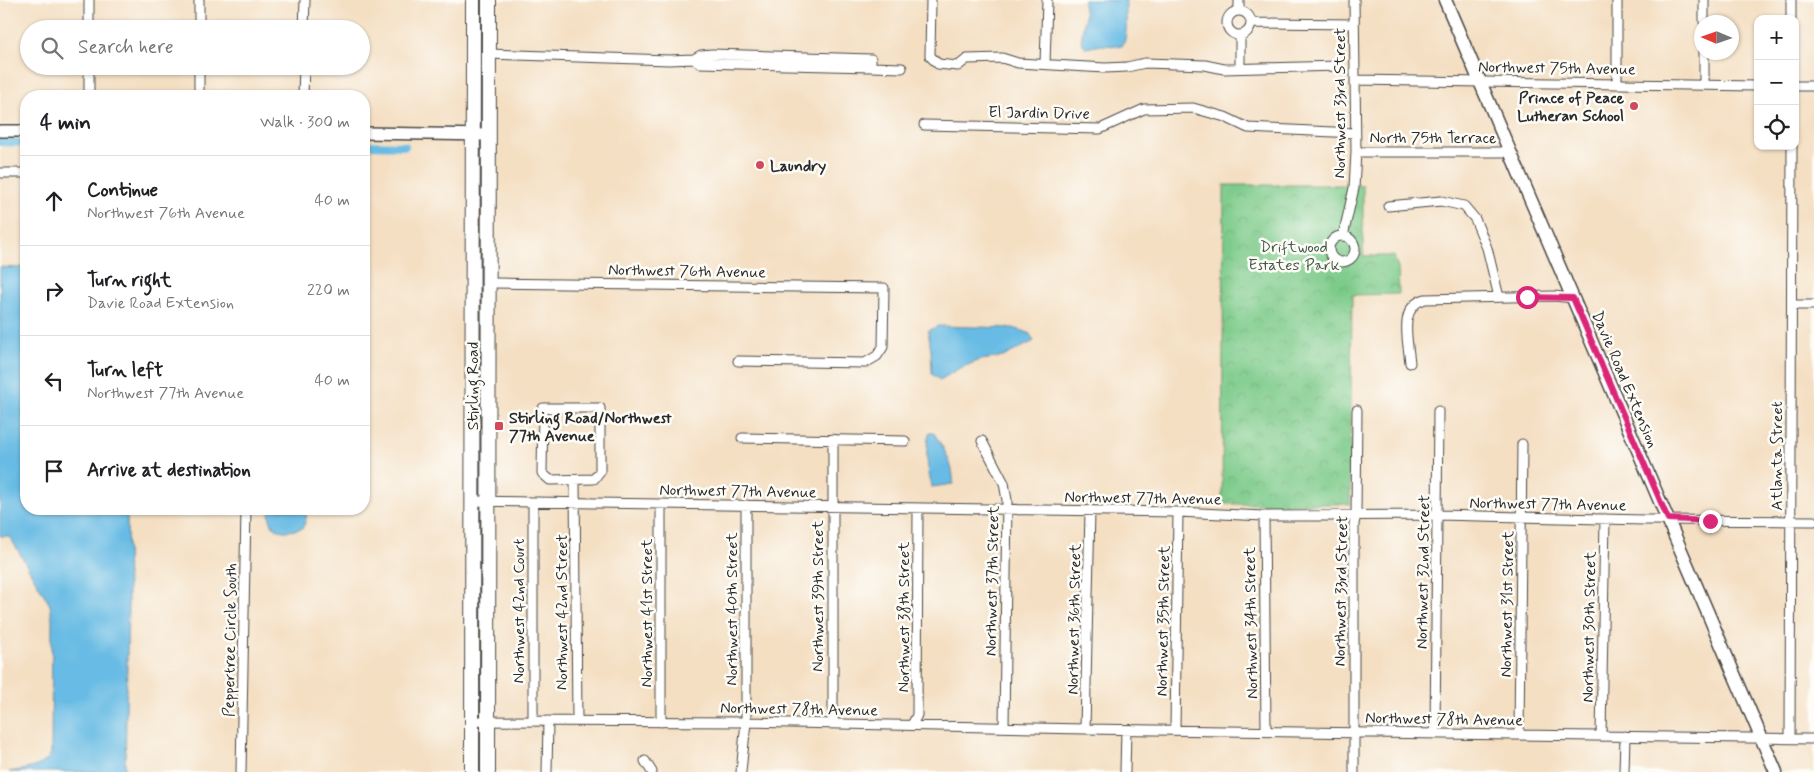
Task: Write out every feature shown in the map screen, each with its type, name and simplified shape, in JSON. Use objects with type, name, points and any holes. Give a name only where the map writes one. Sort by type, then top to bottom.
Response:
[{"type":"main road","name":"Stirling Road","points":[[472,772],[473,0]]},
{"type":"main road","name":"Stirling Road","points":[[488,772],[489,0]]},
{"type":"main road","name":"Davie Road Extension","points":[[1445,0],[1776,772]]},
{"type":"street","points":[[89,0],[89,20]]},
{"type":"street","points":[[199,20],[200,0]]},
{"type":"street","points":[[304,20],[305,0]]},
{"type":"street","points":[[932,0],[930,56],[938,64],[958,66],[966,59],[1002,58],[1018,63],[1105,68],[1127,67],[1145,63],[1240,68],[1339,66]]},
{"type":"street","points":[[1046,64],[1047,0]]},
{"type":"street","points":[[1239,0],[1239,11]]},
{"type":"street","name":"Northwest 33rd Street","points":[[1343,236],[1354,188],[1356,152],[1354,0]]},
{"type":"street","points":[[1617,0],[1617,84]]},
{"type":"street","points":[[1704,0],[1704,15]]},
{"type":"street","points":[[1791,0],[1791,15]]},
{"type":"street","points":[[1239,11],[1248,14],[1252,23],[1248,32],[1240,36],[1231,32],[1227,24],[1230,15],[1239,11]]},
{"type":"street","points":[[1252,23],[1354,24]]},
{"type":"street","points":[[1240,36],[1240,68]]},
{"type":"street","points":[[489,54],[670,60],[694,59],[706,54],[837,57],[871,59],[871,66],[902,68]]},
{"type":"street","points":[[1704,60],[1704,84]]},
{"type":"street","points":[[89,75],[89,90]]},
{"type":"street","points":[[199,75],[199,90]]},
{"type":"street","points":[[303,90],[304,75]]},
{"type":"street","name":"Northwest 75th Avenue","points":[[1355,80],[1754,86]]},
{"type":"street","points":[[1799,86],[1814,86]]},
{"type":"street","name":"El Jardin Drive","points":[[924,125],[1100,129],[1144,109],[1193,108],[1225,117],[1248,128],[1355,133]]},
{"type":"street","points":[[0,131],[20,131]]},
{"type":"street","points":[[370,133],[489,135]]},
{"type":"street","name":"Atlanta Street","points":[[1790,738],[1792,150]]},
{"type":"street","name":"North 75th Terrace","points":[[1356,152],[1511,152]]},
{"type":"street","points":[[0,173],[20,173]]},
{"type":"street","points":[[1388,206],[1441,200],[1464,206],[1475,218],[1487,248],[1499,297]]},
{"type":"street","name":"Northwest 76th Avenue","points":[[489,283],[884,288],[883,347],[877,356],[865,363],[738,361]]},
{"type":"street","points":[[1410,363],[1407,313],[1415,302],[1425,299],[1499,297],[1554,296],[1573,298]]},
{"type":"street","points":[[1792,304],[1814,305]]},
{"type":"street","points":[[543,408],[600,408],[600,471],[594,479],[575,480],[550,480],[542,473],[543,408]]},
{"type":"street","name":"Northwest 33rd Street","points":[[1354,772],[1354,524],[1356,515],[1357,410]]},
{"type":"street","name":"Northwest 32nd Street","points":[[1435,733],[1438,411]]},
{"type":"street","points":[[742,438],[904,441]]},
{"type":"street","name":"Northwest 39th Street","points":[[833,439],[833,724]]},
{"type":"street","name":"Northwest 37th Street","points":[[982,441],[1004,483],[1007,500],[1004,727]]},
{"type":"street","name":"Northwest 31st Street","points":[[1519,734],[1522,444]]},
{"type":"street","name":"Northwest 42nd Street","points":[[575,480],[577,721]]},
{"type":"street","name":"Northwest 77th Avenue","points":[[472,501],[1090,510],[1264,516],[1438,515],[1814,521]]},
{"type":"street","name":"Northwest 42nd Court","points":[[532,721],[533,502]]},
{"type":"street","name":"Northwest 41st Street","points":[[661,504],[661,722]]},
{"type":"street","name":"Northwest 40th Street","points":[[741,772],[746,722],[746,505]]},
{"type":"street","name":"Northwest 38th Street","points":[[912,725],[917,715],[918,508]]},
{"type":"street","name":"Northwest 36th Street","points":[[1085,729],[1090,510]]},
{"type":"street","name":"Northwest 35th Street","points":[[1175,730],[1178,512]]},
{"type":"street","name":"Peppertree Circle South","points":[[241,772],[246,515]]},
{"type":"street","name":"Northwest 34th Street","points":[[1264,516],[1266,731]]},
{"type":"street","name":"Northwest 30th Street","points":[[1601,735],[1605,519]]},
{"type":"street","name":"Northwest 78th Avenue","points":[[472,721],[746,722],[1126,730],[1761,738]]},
{"type":"street","points":[[547,772],[548,721]]},
{"type":"street","points":[[1126,730],[1126,772]]},
{"type":"street","points":[[1624,772],[1625,736]]},
{"type":"street","points":[[1761,738],[1814,739]]},
{"type":"street","points":[[645,760],[652,772]]},
{"type":"green space","name":"Driftwood Estates Park","points":[[1224,185],[1363,185],[1363,256],[1394,256],[1398,268],[1399,294],[1352,295],[1350,504],[1222,504]]},
{"type":"water","points":[[1084,0],[1126,0],[1126,31],[1122,46],[1102,45],[1086,48],[1081,41],[1085,15]]},
{"type":"water","points":[[0,267],[19,268],[20,515],[127,515],[128,606],[125,772],[9,772],[39,765],[51,753],[52,619],[50,605],[13,542],[8,536],[0,536]]},
{"type":"water","points":[[938,326],[1013,328],[1029,333],[1034,341],[1003,357],[980,360],[958,369],[940,380],[932,374],[928,331]]},
{"type":"water","points":[[929,433],[934,433],[948,457],[953,484],[932,487],[927,460]]},
{"type":"water","points":[[270,515],[306,515],[303,528],[289,531],[278,530],[274,527]]},
{"type":"waterway","points":[[0,142],[20,143]]},
{"type":"waterway","points":[[370,145],[405,146]]},
{"type":"place","name":"Prince of Peace Lutheran School","points":[[1634,106]]},
{"type":"place","name":"Laundry","points":[[760,165]]},
{"type":"place","name":"Stirling Road/Northwest 77th Avenue","points":[[499,426]]},
{"type":"route","points":[[1527,297],[1554,296],[1573,298],[1668,519],[1710,521]]}]
